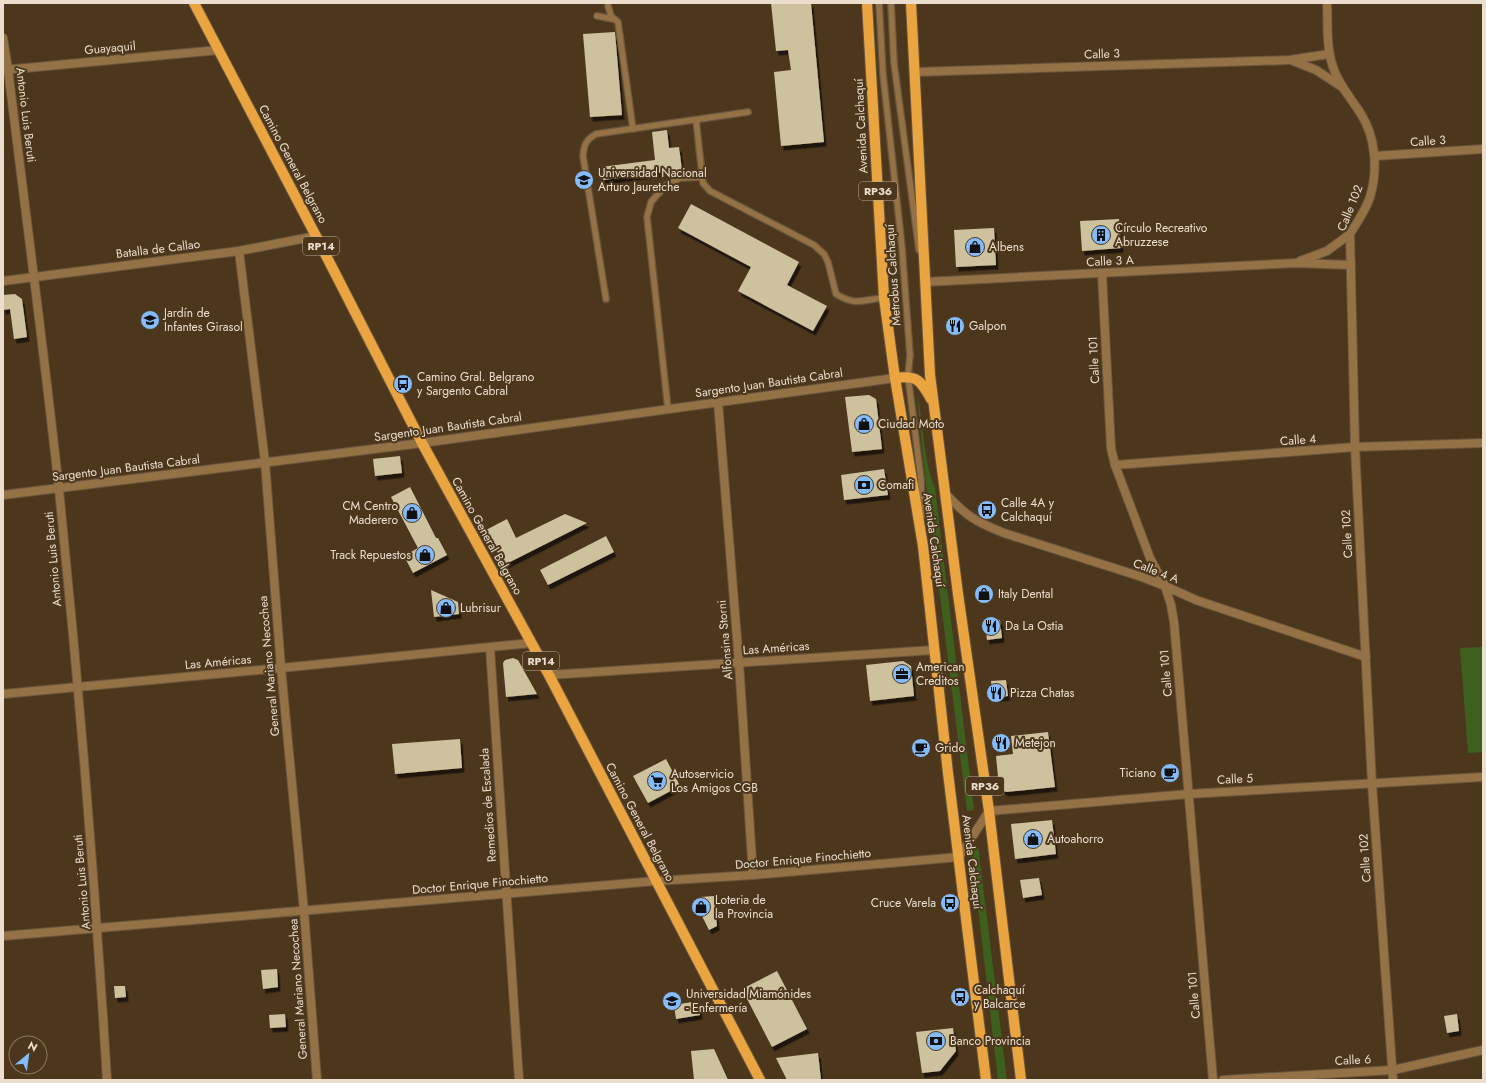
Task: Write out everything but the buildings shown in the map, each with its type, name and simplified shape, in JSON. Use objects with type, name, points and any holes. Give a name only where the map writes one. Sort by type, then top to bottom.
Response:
[{"type":"main road","name":"Camino General Belgrano","points":[[194,3],[422,443],[548,675],[760,1080]]},
{"type":"main road","name":"Avenida Calchaquí","points":[[867,3],[884,298],[895,378],[923,546],[934,650],[986,1080]]},
{"type":"main road","name":"Avenida Calchaquí","points":[[911,3],[925,282],[933,403],[988,810],[1021,1080]]},
{"type":"main road","points":[[895,378],[908,376],[917,379],[922,383],[933,403]]},
{"type":"street","name":"Calle 102","points":[[1327,3],[1329,54],[1333,68],[1343,88],[1362,115],[1371,137],[1375,156],[1374,178],[1370,197],[1364,213],[1350,234],[1355,447],[1372,784],[1394,1080]]},
{"type":"street","name":"Antonio Luis Beruti","points":[[3,38],[59,488],[78,688],[98,929],[107,1080]]},
{"type":"street","name":"Guayaquil","points":[[6,70],[219,50]]},
{"type":"street","name":"Calle 3","points":[[915,72],[1290,60],[1329,54]]},
{"type":"street","name":"Calle 3","points":[[1290,60],[1316,70],[1343,88]]},
{"type":"street","name":"Calle 3","points":[[1375,156],[1483,149]]},
{"type":"street","name":"Calle 3 A","points":[[1296,263],[1327,251],[1350,234]]},
{"type":"street","name":"Batalla de Callao","points":[[3,280],[239,251],[316,236]]},
{"type":"street","name":"General Mariano Necochea","points":[[239,251],[264,462],[281,668],[304,911],[317,1080]]},
{"type":"street","name":"Calle 3 A","points":[[925,282],[1296,263],[1351,264]]},
{"type":"street","name":"Calle 101","points":[[1102,274],[1111,448],[1115,465],[1150,558],[1165,586],[1171,605],[1174,622],[1214,1080]]},
{"type":"street","name":"Sargento Juan Bautista Cabral","points":[[3,496],[422,443],[895,378]]},
{"type":"street","name":"Alfonsina Storni","points":[[718,402],[740,663],[753,875]]},
{"type":"street","name":"Calle 4","points":[[1115,465],[1355,447],[1483,443]]},
{"type":"street","name":"Calle 4 A","points":[[945,493],[960,509],[982,524],[1004,533],[1142,577],[1196,600],[1366,657]]},
{"type":"street","name":"Las Américas","points":[[3,694],[78,688],[531,643]]},
{"type":"street","name":"Remedios de Escalada","points":[[490,648],[519,1080]]},
{"type":"street","name":"Las Américas","points":[[548,675],[934,650]]},
{"type":"street","name":"Calle 5","points":[[988,810],[1189,794],[1483,777]]},
{"type":"street","points":[[959,857],[988,810]]},
{"type":"street","name":"Doctor Enrique Finochietto","points":[[3,936],[959,857]]},
{"type":"street","name":"Calle 6","points":[[1223,1080],[1393,1070],[1483,1050]]},
{"type":"lane","name":"Metrobus Calchaquí","points":[[879,3],[884,74],[902,247],[910,355],[908,376],[921,479],[923,546]]},
{"type":"lane","points":[[890,3],[894,63],[915,223],[925,282]]},
{"type":"lane","points":[[608,6],[611,16],[618,22],[633,129]]},
{"type":"lane","points":[[597,16],[612,18],[618,22]]},
{"type":"lane","points":[[606,299],[583,156],[584,145],[588,138],[596,134],[748,112]]},
{"type":"lane","points":[[696,120],[703,183],[710,191],[814,245],[824,254],[828,262],[836,294],[846,300],[854,302],[884,298]]},
{"type":"lane","points":[[668,409],[647,216],[651,202],[665,186],[680,178],[702,176]]},
{"type":"green space","points":[[917,394],[928,466],[935,488],[974,810],[967,811],[925,476]]},
{"type":"green space","points":[[1483,647],[1483,752],[1468,753],[1460,648]]},
{"type":"green space","points":[[978,846],[1007,1080],[998,1080],[971,847]]},
{"type":"place","name":"Universidad Nacional Arturo Jauretche","points":[[584,180]]},
{"type":"place","name":"Círculo Recreativo Abruzzese","points":[[1101,235]]},
{"type":"place","name":"Albens","points":[[975,247]]},
{"type":"place","name":"Jardín de Infantes Girasol","points":[[150,320]]},
{"type":"place","name":"Galpon","points":[[955,326]]},
{"type":"place","name":"Camino Gral. Belgrano y Sargento Cabral","points":[[403,384]]},
{"type":"place","name":"Ciudad Moto","points":[[864,424]]},
{"type":"place","name":"Comafi","points":[[864,485]]},
{"type":"place","name":"Calle 4A y Calchaquí","points":[[987,510]]},
{"type":"place","name":"CM Centro Maderero","points":[[412,513]]},
{"type":"place","name":"Track Repuestos","points":[[425,555]]},
{"type":"place","name":"Italy Dental","points":[[984,594]]},
{"type":"place","name":"Lubrisur","points":[[446,608]]},
{"type":"place","name":"Da La Ostia","points":[[991,626]]},
{"type":"place","name":"American Creditos","points":[[902,674]]},
{"type":"place","name":"Pizza Chatas","points":[[996,693]]},
{"type":"place","name":"Metejon","points":[[1001,743]]},
{"type":"place","name":"Grido","points":[[921,748]]},
{"type":"place","name":"Ticiano","points":[[1170,773]]},
{"type":"place","name":"Autoservicio Los Amigos CGB","points":[[657,781]]},
{"type":"place","name":"Autoahorro","points":[[1033,839]]},
{"type":"place","name":"Cruce Varela","points":[[950,903]]},
{"type":"place","name":"Loteria de la Provincia","points":[[701,907]]},
{"type":"place","name":"Calchaquí y Balcarce","points":[[960,997]]},
{"type":"place","name":"Universidad Miamónides - Enfermería","points":[[672,1001]]},
{"type":"place","name":"Banco Provincia","points":[[936,1041]]}]
